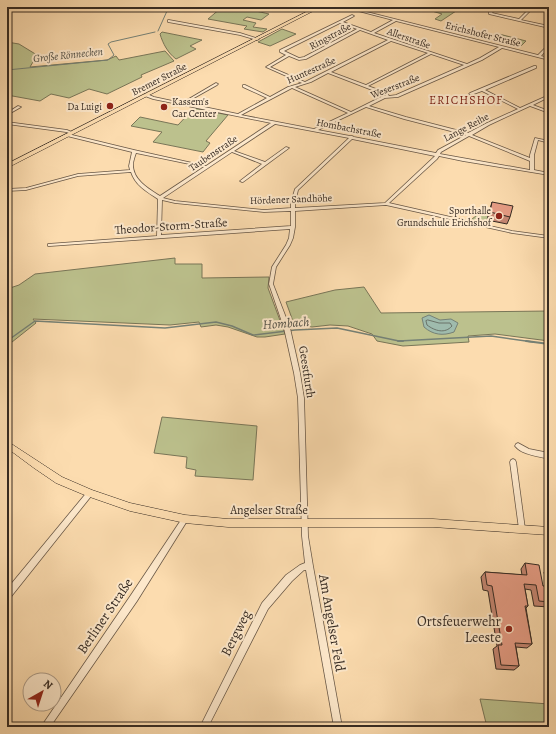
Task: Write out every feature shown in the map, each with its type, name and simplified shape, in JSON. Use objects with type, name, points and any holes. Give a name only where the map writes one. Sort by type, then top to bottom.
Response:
[{"type":"main road","name":"Bremer Straße","points":[[7,166],[319,7]]},
{"type":"main road","name":"Angelser Straße","points":[[7,444],[36,466],[59,480],[130,507],[185,519],[228,523],[433,523],[549,531]]},
{"type":"street","name":"Erichshofer Straße","points":[[344,7],[549,59]]},
{"type":"street","points":[[496,7],[490,12],[549,27]]},
{"type":"street","points":[[519,20],[533,7]]},
{"type":"street","name":"Ringstraße","points":[[353,16],[281,50],[288,55],[299,59],[304,58],[360,29]]},
{"type":"street","name":"Allerstraße","points":[[371,33],[396,20]]},
{"type":"street","points":[[169,21],[240,34],[257,39]]},
{"type":"street","name":"Ringstraße","points":[[340,22],[371,33]]},
{"type":"street","name":"Allerstraße","points":[[371,33],[467,65]]},
{"type":"street","name":"Huntestraße","points":[[238,115],[292,87],[329,72],[390,40]]},
{"type":"street","points":[[539,56],[549,45]]},
{"type":"street","name":"Weserstraße","points":[[315,130],[388,96],[397,96],[467,65],[502,47]]},
{"type":"street","points":[[366,86],[430,53]]},
{"type":"street","points":[[288,55],[268,67],[305,83]]},
{"type":"street","points":[[471,94],[535,67]]},
{"type":"street","points":[[329,72],[388,96]]},
{"type":"street","points":[[182,104],[216,84]]},
{"type":"street","points":[[244,86],[270,98]]},
{"type":"street","points":[[292,87],[351,113]]},
{"type":"street","points":[[482,90],[520,109]]},
{"type":"street","name":"Hombachstraße","points":[[146,95],[182,104],[437,155],[549,174]]},
{"type":"street","name":"Lange Reihe","points":[[386,204],[435,159],[439,151],[467,134],[549,96]]},
{"type":"street","points":[[531,105],[549,112]]},
{"type":"street","points":[[366,106],[467,134],[531,160]]},
{"type":"street","points":[[7,114],[19,107]]},
{"type":"street","name":"Taubenstraße","points":[[160,198],[275,122]]},
{"type":"street","points":[[7,123],[67,131],[70,134],[134,151],[208,167]]},
{"type":"street","name":"Geestfurth","points":[[305,522],[301,398],[288,330],[271,284],[274,267],[288,245],[293,227],[293,210],[296,190],[352,137]]},
{"type":"street","points":[[532,171],[531,160],[536,139],[549,142]]},
{"type":"street","points":[[242,181],[287,148]]},
{"type":"street","points":[[7,190],[26,189],[78,175],[131,171],[130,166],[134,151]]},
{"type":"street","points":[[232,151],[265,164]]},
{"type":"street","name":"Hördener Sandhöhe","points":[[131,171],[135,178],[147,190],[160,198],[181,203],[254,210],[293,210],[386,204],[467,223],[532,236],[549,237]]},
{"type":"street","points":[[159,237],[160,198]]},
{"type":"street","name":"Theodor-Storm-Straße","points":[[50,245],[293,227]]},
{"type":"street","points":[[518,446],[528,451],[549,456]]},
{"type":"street","points":[[513,462],[522,529]]},
{"type":"street","points":[[7,595],[90,493]]},
{"type":"street","name":"Berliner Straße","points":[[45,727],[134,598],[185,519]]},
{"type":"street","name":"Am Angelser Feld","points":[[305,522],[309,566],[338,727]]},
{"type":"street","name":"Bergweg","points":[[204,727],[265,606],[289,578],[302,567],[309,566]]},
{"type":"green space","points":[[238,7],[269,14],[261,20],[247,17],[243,20],[256,23],[253,27],[267,29],[263,32],[244,29],[247,26],[208,19],[221,8]]},
{"type":"green space","points":[[428,7],[462,7],[441,21],[435,19],[442,14],[425,9]]},
{"type":"green space","points":[[282,29],[296,34],[270,46],[258,42]]},
{"type":"green space","points":[[162,32],[202,40],[190,46],[196,49],[176,59],[164,45],[160,34]]},
{"type":"green space","points":[[499,34],[526,41],[521,46],[494,39]]},
{"type":"green space","points":[[7,42],[19,44],[37,55],[30,67],[107,60],[116,56],[119,60],[165,51],[174,61],[141,75],[142,77],[107,94],[89,89],[69,98],[51,94],[40,101],[7,95]]},
{"type":"green space","points":[[194,108],[228,115],[206,141],[210,143],[203,152],[153,142],[162,132],[131,126],[140,117],[178,125]]},
{"type":"green space","points":[[484,209],[490,210],[486,224],[471,220]]},
{"type":"green space","points":[[175,258],[175,264],[202,264],[202,278],[269,277],[268,288],[285,334],[257,337],[228,327],[216,325],[201,327],[199,322],[170,325],[33,319],[36,323],[7,346],[7,289],[19,285],[35,274]]},
{"type":"green space","points":[[364,287],[381,313],[549,311],[549,341],[495,334],[468,336],[469,342],[403,346],[377,341],[372,334],[348,326],[330,325],[312,327],[294,324],[286,302],[335,290]]},
{"type":"green space","points":[[162,417],[257,426],[253,480],[195,476],[196,470],[186,468],[187,457],[154,453]]},
{"type":"green space","points":[[480,699],[549,704],[549,727],[487,727]]},
{"type":"green space","points":[[390,724],[436,724],[480,727],[388,727]]},
{"type":"water","points":[[429,315],[440,320],[451,319],[458,323],[454,332],[438,334],[427,330],[424,327],[422,318]]},
{"type":"building","points":[[492,202],[513,206],[510,217],[490,212]]},
{"type":"building","name":"Ortsfeuerwehr Leeste","points":[[525,563],[539,565],[543,586],[549,587],[549,602],[539,601],[536,585],[524,584],[528,606],[525,606],[532,644],[515,643],[519,666],[501,665],[498,645],[502,645],[492,586],[487,585],[485,572],[527,575]]},
{"type":"waterway","name":"Große Rönnecken","points":[[158,31],[167,11],[167,7]]},
{"type":"waterway","name":"Große Rönnecken","points":[[7,70],[108,60],[114,55],[108,44],[111,42],[155,32]]},
{"type":"waterway","name":"Hombach","points":[[7,341],[35,321],[165,328],[216,322],[232,326],[253,335],[295,330],[337,328],[399,341]]},
{"type":"waterway","name":"Hombach","points":[[399,341],[491,336],[526,341]]},
{"type":"waterway","name":"Hombach","points":[[526,341],[549,344]]},
{"type":"waterway","name":"Hombach","points":[[526,341],[533,342]]},
{"type":"place","name":"Da Luigi","points":[[110,106]]},
{"type":"place","name":"Kassem's Car Center","points":[[164,107]]},
{"type":"place","name":"Sporthalle Grundschule Erichshof","points":[[499,216]]},
{"type":"place","name":"Ortsfeuerwehr Leeste","points":[[509,629]]},
{"type":"district","name":"ERICHSHOF","points":[[466,100]]}]
